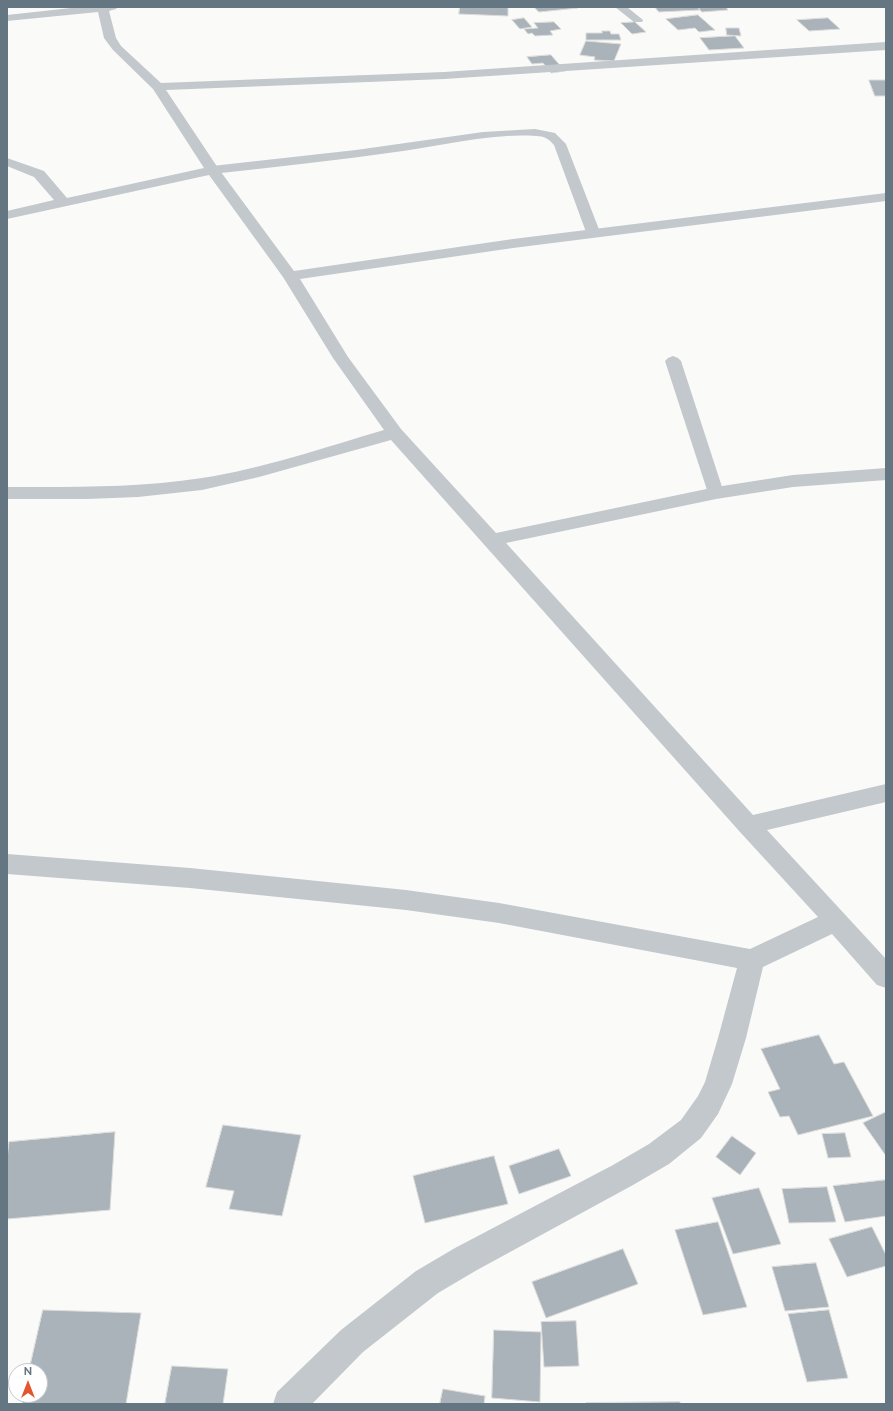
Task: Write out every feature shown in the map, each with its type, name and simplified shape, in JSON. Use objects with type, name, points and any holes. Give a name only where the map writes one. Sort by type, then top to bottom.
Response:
[{"type":"street","points":[[7,18],[105,7],[110,38],[117,48],[158,88],[212,170],[290,276],[341,358],[395,433],[886,977]]},
{"type":"street","points":[[158,88],[380,79],[521,71],[692,61],[886,46]]},
{"type":"street","points":[[7,162],[39,174],[63,202]]},
{"type":"street","points":[[7,215],[212,170]]},
{"type":"street","points":[[290,276],[434,253],[593,232],[886,197]]},
{"type":"street","points":[[7,493],[87,493],[138,491],[202,484],[253,473],[395,433]]},
{"type":"street","points":[[493,540],[716,493],[793,481],[886,474]]},
{"type":"street","points":[[748,825],[886,793]]},
{"type":"street","points":[[7,864],[190,878],[406,900],[537,920],[752,960],[836,920]]},
{"type":"street","points":[[289,1404],[352,1341],[427,1282],[466,1259],[623,1175],[659,1154],[691,1129],[708,1105],[718,1084],[732,1038],[752,960]]},
{"type":"lane","points":[[620,7],[638,20]]},
{"type":"lane","points":[[212,170],[356,153],[494,134],[531,132],[544,133],[554,137],[560,144],[593,232]]},
{"type":"lane","points":[[673,360],[716,493]]},
{"type":"building","points":[[460,7],[508,7],[508,16],[459,14]]},
{"type":"building","points":[[534,7],[577,7],[578,8],[539,12]]},
{"type":"building","points":[[655,7],[698,7],[700,10],[659,12]]},
{"type":"building","points":[[698,7],[726,7],[728,10],[702,12]]},
{"type":"building","points":[[698,15],[715,30],[699,32],[695,28],[678,30],[666,19]]},
{"type":"building","points":[[524,18],[532,27],[520,29],[512,20]]},
{"type":"building","points":[[828,18],[840,29],[809,31],[797,20]]},
{"type":"building","points":[[554,22],[561,29],[550,31],[553,35],[535,36],[532,33],[528,34],[524,29],[538,28],[534,23]]},
{"type":"building","points":[[635,22],[646,32],[632,34],[621,23]]},
{"type":"building","points":[[726,28],[739,28],[741,36],[727,35]]},
{"type":"building","points":[[602,31],[610,31],[611,34],[619,34],[621,40],[586,40],[586,33],[602,33]]},
{"type":"building","points":[[735,36],[744,48],[709,50],[700,38]]},
{"type":"building","points":[[586,41],[621,44],[614,61],[594,60],[595,57],[580,55]]},
{"type":"building","points":[[551,55],[565,71],[551,73],[543,63],[532,64],[527,57]]},
{"type":"building","points":[[869,80],[886,80],[886,96],[875,96]]},
{"type":"building","points":[[819,1035],[834,1064],[844,1062],[873,1116],[798,1135],[789,1116],[780,1117],[768,1092],[780,1089],[761,1049]]},
{"type":"building","points":[[886,1112],[886,1156],[863,1123]]},
{"type":"building","points":[[223,1125],[301,1135],[282,1216],[229,1209],[234,1191],[206,1187]]},
{"type":"building","points":[[115,1132],[110,1210],[7,1219],[7,1159],[9,1142]]},
{"type":"building","points":[[845,1133],[851,1157],[828,1158],[822,1134]]},
{"type":"building","points":[[732,1136],[756,1153],[740,1175],[716,1157]]},
{"type":"building","points":[[559,1149],[571,1176],[519,1194],[509,1166]]},
{"type":"building","points":[[494,1156],[508,1204],[425,1223],[413,1176]]},
{"type":"building","points":[[886,1180],[886,1216],[845,1222],[833,1186]]},
{"type":"building","points":[[827,1187],[836,1222],[789,1223],[782,1189]]},
{"type":"building","points":[[759,1188],[781,1244],[733,1254],[712,1198]]},
{"type":"building","points":[[718,1222],[747,1307],[703,1315],[675,1230]]},
{"type":"building","points":[[872,1227],[886,1255],[886,1266],[847,1277],[829,1239]]},
{"type":"building","points":[[623,1249],[638,1284],[546,1318],[532,1282]]},
{"type":"building","points":[[816,1263],[829,1307],[785,1311],[772,1267]]},
{"type":"building","points":[[43,1310],[141,1313],[126,1404],[22,1404],[48,1403],[48,1363],[31,1363]]},
{"type":"building","points":[[829,1310],[848,1378],[807,1382],[788,1314]]},
{"type":"building","points":[[576,1321],[579,1366],[544,1367],[541,1322]]},
{"type":"building","points":[[494,1330],[541,1332],[540,1402],[492,1398]]},
{"type":"building","points":[[172,1366],[228,1369],[223,1404],[165,1404]]},
{"type":"building","points":[[443,1389],[485,1396],[484,1404],[440,1404]]},
{"type":"building","points":[[680,1402],[680,1404],[586,1404],[586,1403]]}]
